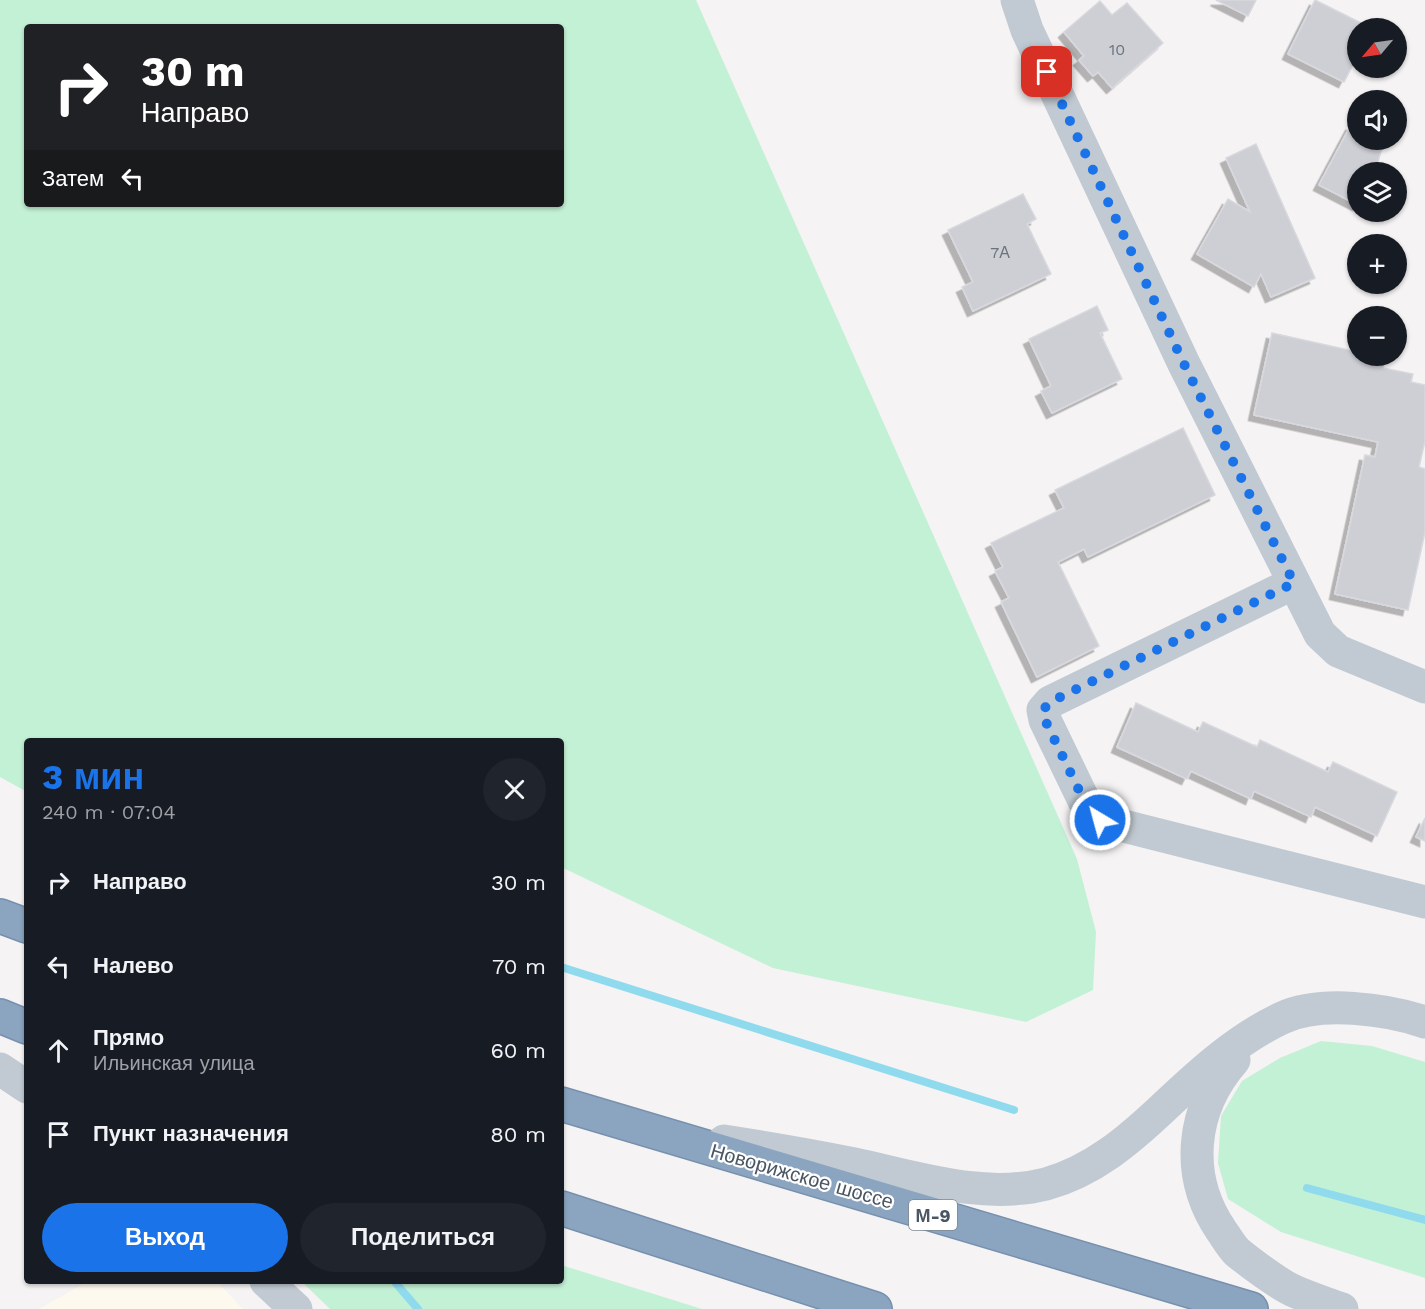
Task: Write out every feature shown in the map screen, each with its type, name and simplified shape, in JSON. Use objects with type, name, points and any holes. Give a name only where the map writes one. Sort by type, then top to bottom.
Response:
[{"type":"highway","points":[[0,916],[24,925]]},
{"type":"highway","points":[[0,1016],[24,1026]]},
{"type":"highway","name":"Новорижское шоссе","points":[[564,1105],[1251,1309]]},
{"type":"highway","points":[[564,1209],[875,1309]]},
{"type":"street","points":[[1017,0],[1032,41],[1184,364],[1320,634],[1338,651],[1425,687]]},
{"type":"street","points":[[1294,583],[1050,702],[1043,710],[1045,720],[1090,813],[1100,820],[1425,902]]},
{"type":"street","name":"М-9","points":[[616,1121],[852,1164],[968,1188],[1019,1190],[1049,1183],[1096,1163],[1132,1138],[1227,1051],[1283,1018],[1311,1010],[1359,1009],[1400,1014],[1425,1022]]},
{"type":"street","name":"М-9","points":[[1256,1034],[1224,1071],[1207,1102],[1197,1135],[1198,1175],[1201,1185],[1210,1213],[1236,1251],[1293,1291],[1341,1309]]},
{"type":"street","points":[[0,1070],[24,1085]]},
{"type":"street","points":[[269,1284],[296,1309]]},
{"type":"shaded area","points":[[83,1284],[220,1284],[243,1309],[39,1309]]},
{"type":"green space","points":[[0,0],[696,0],[1077,859],[1096,932],[1093,990],[1026,1022],[773,968],[564,868],[564,738],[24,738],[24,790],[0,777]]},
{"type":"green space","points":[[1321,1041],[1372,1046],[1425,1062],[1425,1278],[1281,1232],[1228,1199],[1218,1163],[1221,1116],[1242,1081],[1280,1058]]},
{"type":"green space","points":[[564,1266],[702,1309],[330,1309],[304,1284],[564,1284]]},
{"type":"building","points":[[1216,0],[1256,0],[1248,16]]},
{"type":"building","points":[[1315,0],[1351,18],[1347,18],[1347,76],[1344,82],[1288,54]]},
{"type":"building","points":[[1100,1],[1112,15],[1127,3],[1163,43],[1112,88],[1098,72],[1093,76],[1079,60],[1084,56],[1064,32]]},
{"type":"building","points":[[1347,132],[1347,150],[1381,150],[1378,162],[1347,162],[1347,199],[1319,185]]},
{"type":"building","points":[[1256,144],[1315,278],[1271,297],[1261,274],[1254,287],[1197,254],[1228,199],[1250,212],[1226,158]]},
{"type":"building","points":[[1023,194],[1036,219],[1027,224],[1051,274],[973,311],[962,287],[973,282],[948,230]]},
{"type":"building","points":[[1097,306],[1108,330],[1100,333],[1122,379],[1052,413],[1041,391],[1051,386],[1029,339]]},
{"type":"building","points":[[1272,333],[1347,350],[1347,366],[1383,366],[1383,368],[1413,374],[1411,382],[1425,385],[1425,441],[1419,467],[1425,469],[1425,532],[1408,610],[1335,594],[1365,455],[1375,457],[1378,442],[1254,415]]},
{"type":"building","points":[[1183,428],[1215,495],[1088,557],[1084,549],[1058,562],[1099,646],[1037,677],[1001,602],[1009,598],[995,571],[1003,567],[991,543],[1064,508],[1055,490]]},
{"type":"building","points":[[1136,703],[1198,732],[1203,722],[1257,747],[1260,740],[1328,772],[1333,762],[1397,792],[1377,836],[1315,807],[1311,817],[1254,791],[1251,799],[1191,771],[1187,779],[1117,747]]},
{"type":"building","points":[[1425,818],[1425,841],[1416,837]]},
{"type":"waterway","points":[[564,968],[1014,1110]]},
{"type":"waterway","points":[[1307,1188],[1425,1220]]},
{"type":"waterway","points":[[397,1284],[418,1309]]},
{"type":"route","points":[[1047,72],[1184,364],[1294,583],[1050,702],[1043,710],[1045,720],[1090,813],[1100,820]]}]
